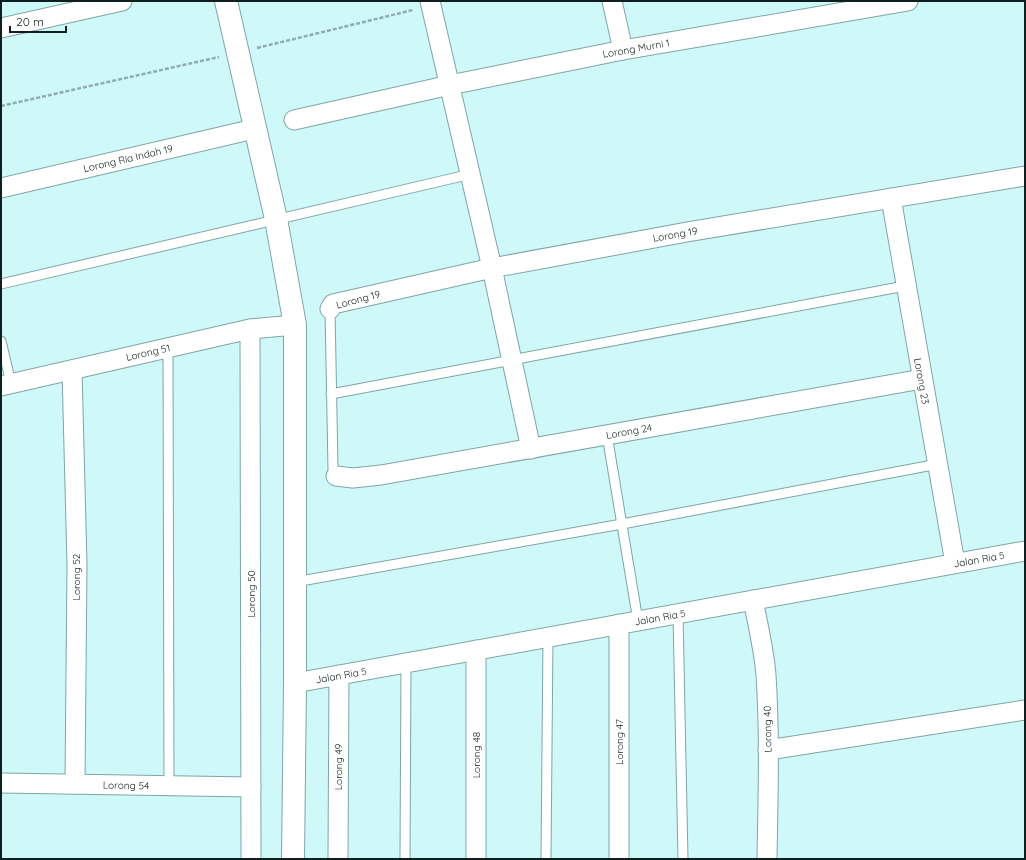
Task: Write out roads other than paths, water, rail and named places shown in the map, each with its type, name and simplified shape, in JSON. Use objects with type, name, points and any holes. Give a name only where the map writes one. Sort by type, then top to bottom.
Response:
[{"type":"street","points":[[1,28],[122,1]]},
{"type":"street","points":[[226,1],[254,129],[276,219],[295,325],[295,683],[293,859]]},
{"type":"street","points":[[612,1],[623,50]]},
{"type":"street","name":"Lorong Murni 1","points":[[450,85],[623,50],[908,1]]},
{"type":"street","points":[[430,3],[471,174],[531,448]]},
{"type":"street","points":[[294,120],[450,85]]},
{"type":"street","name":"Lorong Ria Indah 19","points":[[1,188],[254,129]]},
{"type":"street","name":"Lorong 19","points":[[330,308],[333,304],[492,268],[687,232],[1025,176]]},
{"type":"street","name":"Lorong 23","points":[[891,198],[905,286],[955,563]]},
{"type":"street","name":"Lorong 51","points":[[6,384],[250,329],[295,325]]},
{"type":"street","name":"Lorong 50","points":[[250,329],[251,859]]},
{"type":"street","name":"Lorong 52","points":[[72,370],[76,564],[75,784]]},
{"type":"street","name":"Lorong 24","points":[[336,476],[353,478],[381,475],[922,379]]},
{"type":"street","name":"Jalan Ria 5","points":[[295,683],[1025,551]]},
{"type":"street","name":"Lorong 40","points":[[753,600],[766,675],[768,750],[767,859]]},
{"type":"street","name":"Lorong 47","points":[[619,624],[619,859]]},
{"type":"street","name":"Lorong 48","points":[[476,650],[476,859]]},
{"type":"street","name":"Lorong 49","points":[[338,859],[339,675]]},
{"type":"street","points":[[768,750],[1025,710]]},
{"type":"street","name":"Lorong 54","points":[[1,783],[251,787]]},
{"type":"lane","points":[[1,284],[471,174]]},
{"type":"lane","points":[[331,394],[905,286]]},
{"type":"lane","points":[[330,308],[333,469],[336,476]]},
{"type":"lane","points":[[1,341],[6,384]]},
{"type":"lane","points":[[168,348],[169,786]]},
{"type":"lane","points":[[607,435],[638,621]]},
{"type":"lane","points":[[295,582],[622,524],[938,464]]},
{"type":"lane","points":[[678,614],[683,859]]},
{"type":"lane","points":[[546,859],[548,637]]},
{"type":"lane","points":[[405,859],[406,663]]}]
